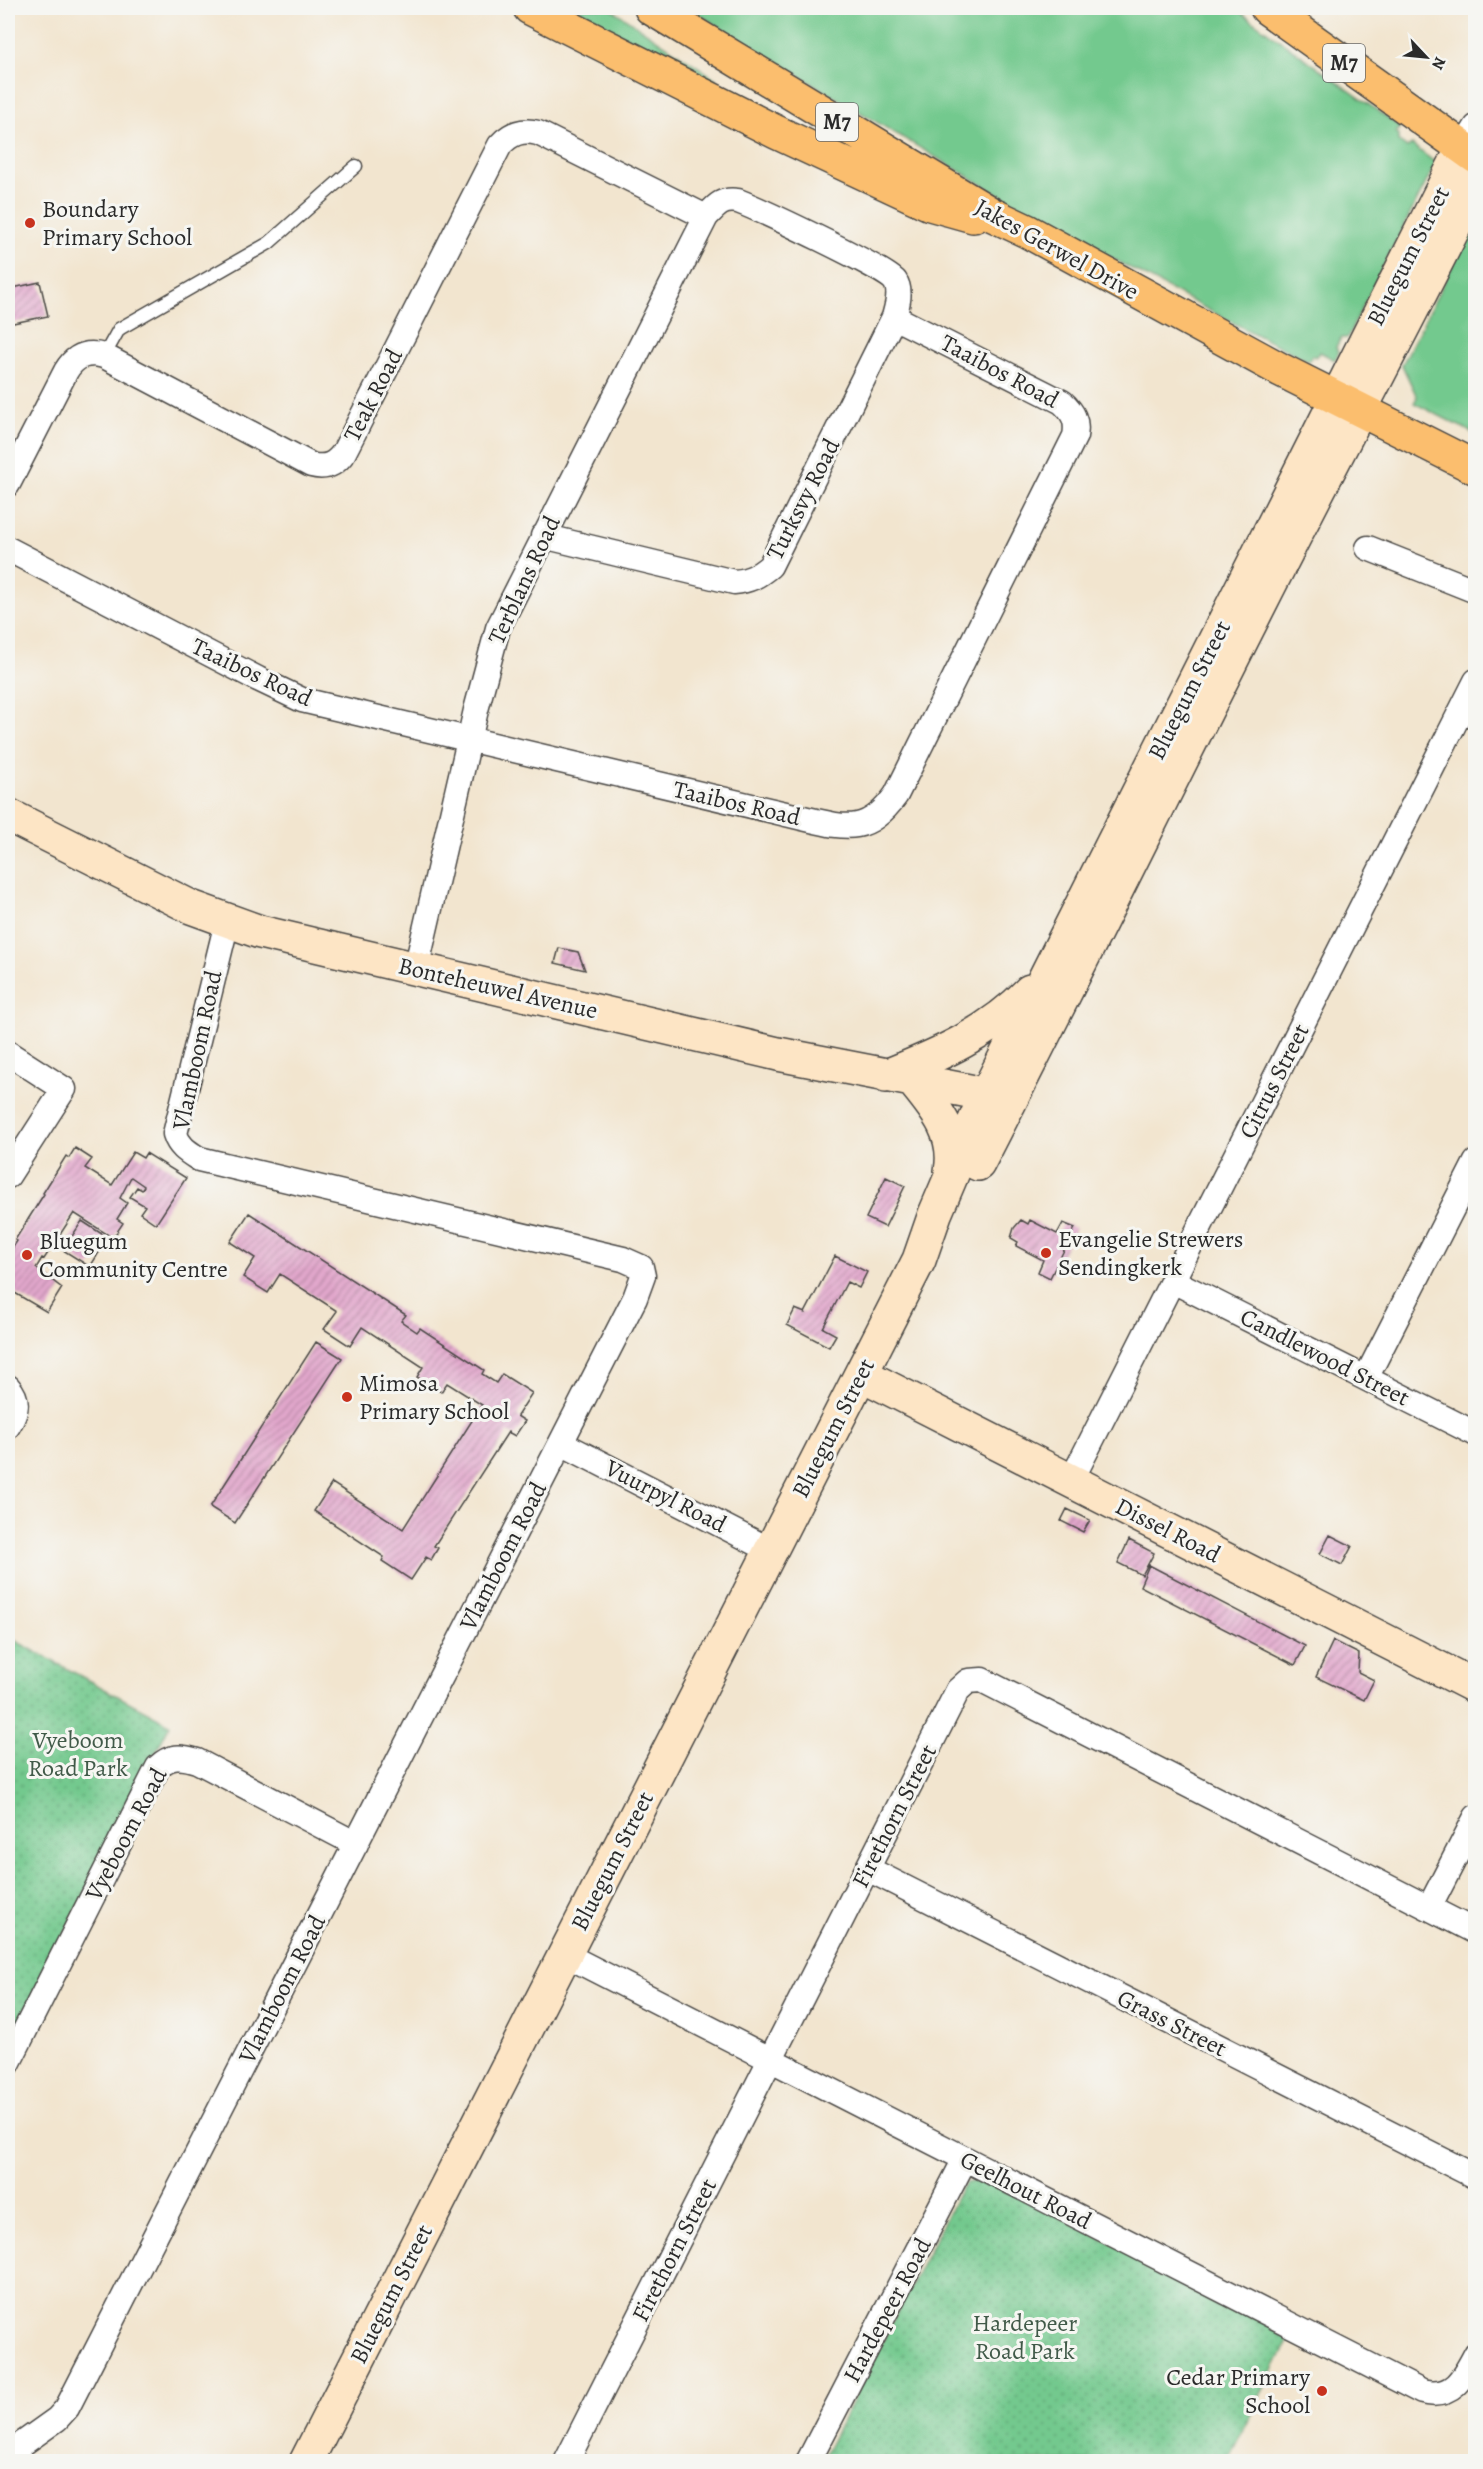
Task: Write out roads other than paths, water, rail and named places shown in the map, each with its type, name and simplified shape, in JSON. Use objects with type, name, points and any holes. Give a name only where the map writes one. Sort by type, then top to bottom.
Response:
[{"type":"highway","points":[[530,8],[776,132],[930,204],[1027,231]]},
{"type":"highway","name":"Jakes Gerwel Drive","points":[[651,8],[993,215],[1027,231],[1281,370],[1476,468]]},
{"type":"highway","name":"M7","points":[[1267,8],[1471,144]]},
{"type":"street","name":"Teak Road","points":[[104,356],[311,465],[326,466],[339,459],[344,452],[500,145],[506,138],[522,131],[538,134],[706,217]]},
{"type":"street","name":"Bluegum Street","points":[[306,2462],[919,1260],[950,1178],[997,1101],[1292,541],[1349,404],[1471,144]]},
{"type":"street","name":"Bluegum Street","points":[[919,1260],[948,1224],[1047,973],[1349,404],[1476,184]]},
{"type":"street","name":"Turksvy Road","points":[[543,536],[734,582],[746,581],[770,566],[894,317],[898,290],[890,276],[738,201],[724,200],[716,205],[706,217]]},
{"type":"street","name":"Terblans Road","points":[[416,969],[469,740],[498,628],[706,217]]},
{"type":"street","name":"Taaibos Road","points":[[8,549],[302,700],[840,827],[853,827],[870,822],[884,811],[901,784],[1077,428],[1071,410],[1062,402],[894,317]]},
{"type":"street","points":[[8,484],[71,363],[87,353],[104,356]]},
{"type":"street","points":[[1368,548],[1476,591]]},
{"type":"street","name":"Citrus Street","points":[[1071,1481],[1476,681]]},
{"type":"street","name":"Bonteheuwel Avenue","points":[[8,815],[191,907],[227,922],[260,932],[778,1054],[969,1091],[997,1101]]},
{"type":"street","name":"Vlamboom Road","points":[[8,2454],[57,2419],[67,2408],[561,1443],[643,1276],[641,1267],[623,1258],[199,1159],[184,1149],[177,1142],[175,1134],[227,922]]},
{"type":"street","points":[[950,1178],[953,1154],[945,1123],[900,1078],[987,1028],[1021,1000],[1047,973]]},
{"type":"street","points":[[8,1053],[64,1089],[8,1176]]},
{"type":"street","points":[[1366,1378],[1476,1162]]},
{"type":"street","name":"Candlewood Street","points":[[1173,1281],[1476,1434]]},
{"type":"street","name":"Dissel Road","points":[[861,1374],[1476,1687]]},
{"type":"street","points":[[8,1387],[17,1403],[16,1411],[8,1426]]},
{"type":"street","name":"Vuurpyl Road","points":[[561,1443],[770,1550]]},
{"type":"street","name":"Firethorn Street","points":[[566,2462],[958,1690],[968,1681],[982,1680],[1476,1932]]},
{"type":"street","name":"Vyeboom Road","points":[[8,2064],[158,1767],[165,1760],[174,1757],[196,1761],[356,1844]]},
{"type":"street","points":[[1429,1908],[1476,1817]]},
{"type":"street","name":"Grass Street","points":[[868,1869],[1476,2177]]},
{"type":"street","name":"Geelhout Road","points":[[564,1954],[1422,2392],[1437,2394],[1452,2389],[1463,2378],[1476,2354]]},
{"type":"street","name":"Hardepeer Road","points":[[808,2462],[965,2159]]},
{"type":"lane","points":[[104,356],[119,329],[269,243],[356,166]]},
{"type":"place","name":"Boundary Primary School","points":[[30,223]]},
{"type":"place","name":"Evangelie Strewers Sendingkerk","points":[[1046,1253]]},
{"type":"place","name":"Bluegum Community Centre","points":[[27,1255]]},
{"type":"place","name":"Mimosa Primary School","points":[[347,1397]]},
{"type":"place","name":"Cedar Primary School","points":[[1322,2391]]},
{"type":"park label","name":"Vyeboom Road Park","points":[[78,1754]]},
{"type":"park label","name":"Hardepeer Road Park","points":[[1025,2337]]}]
